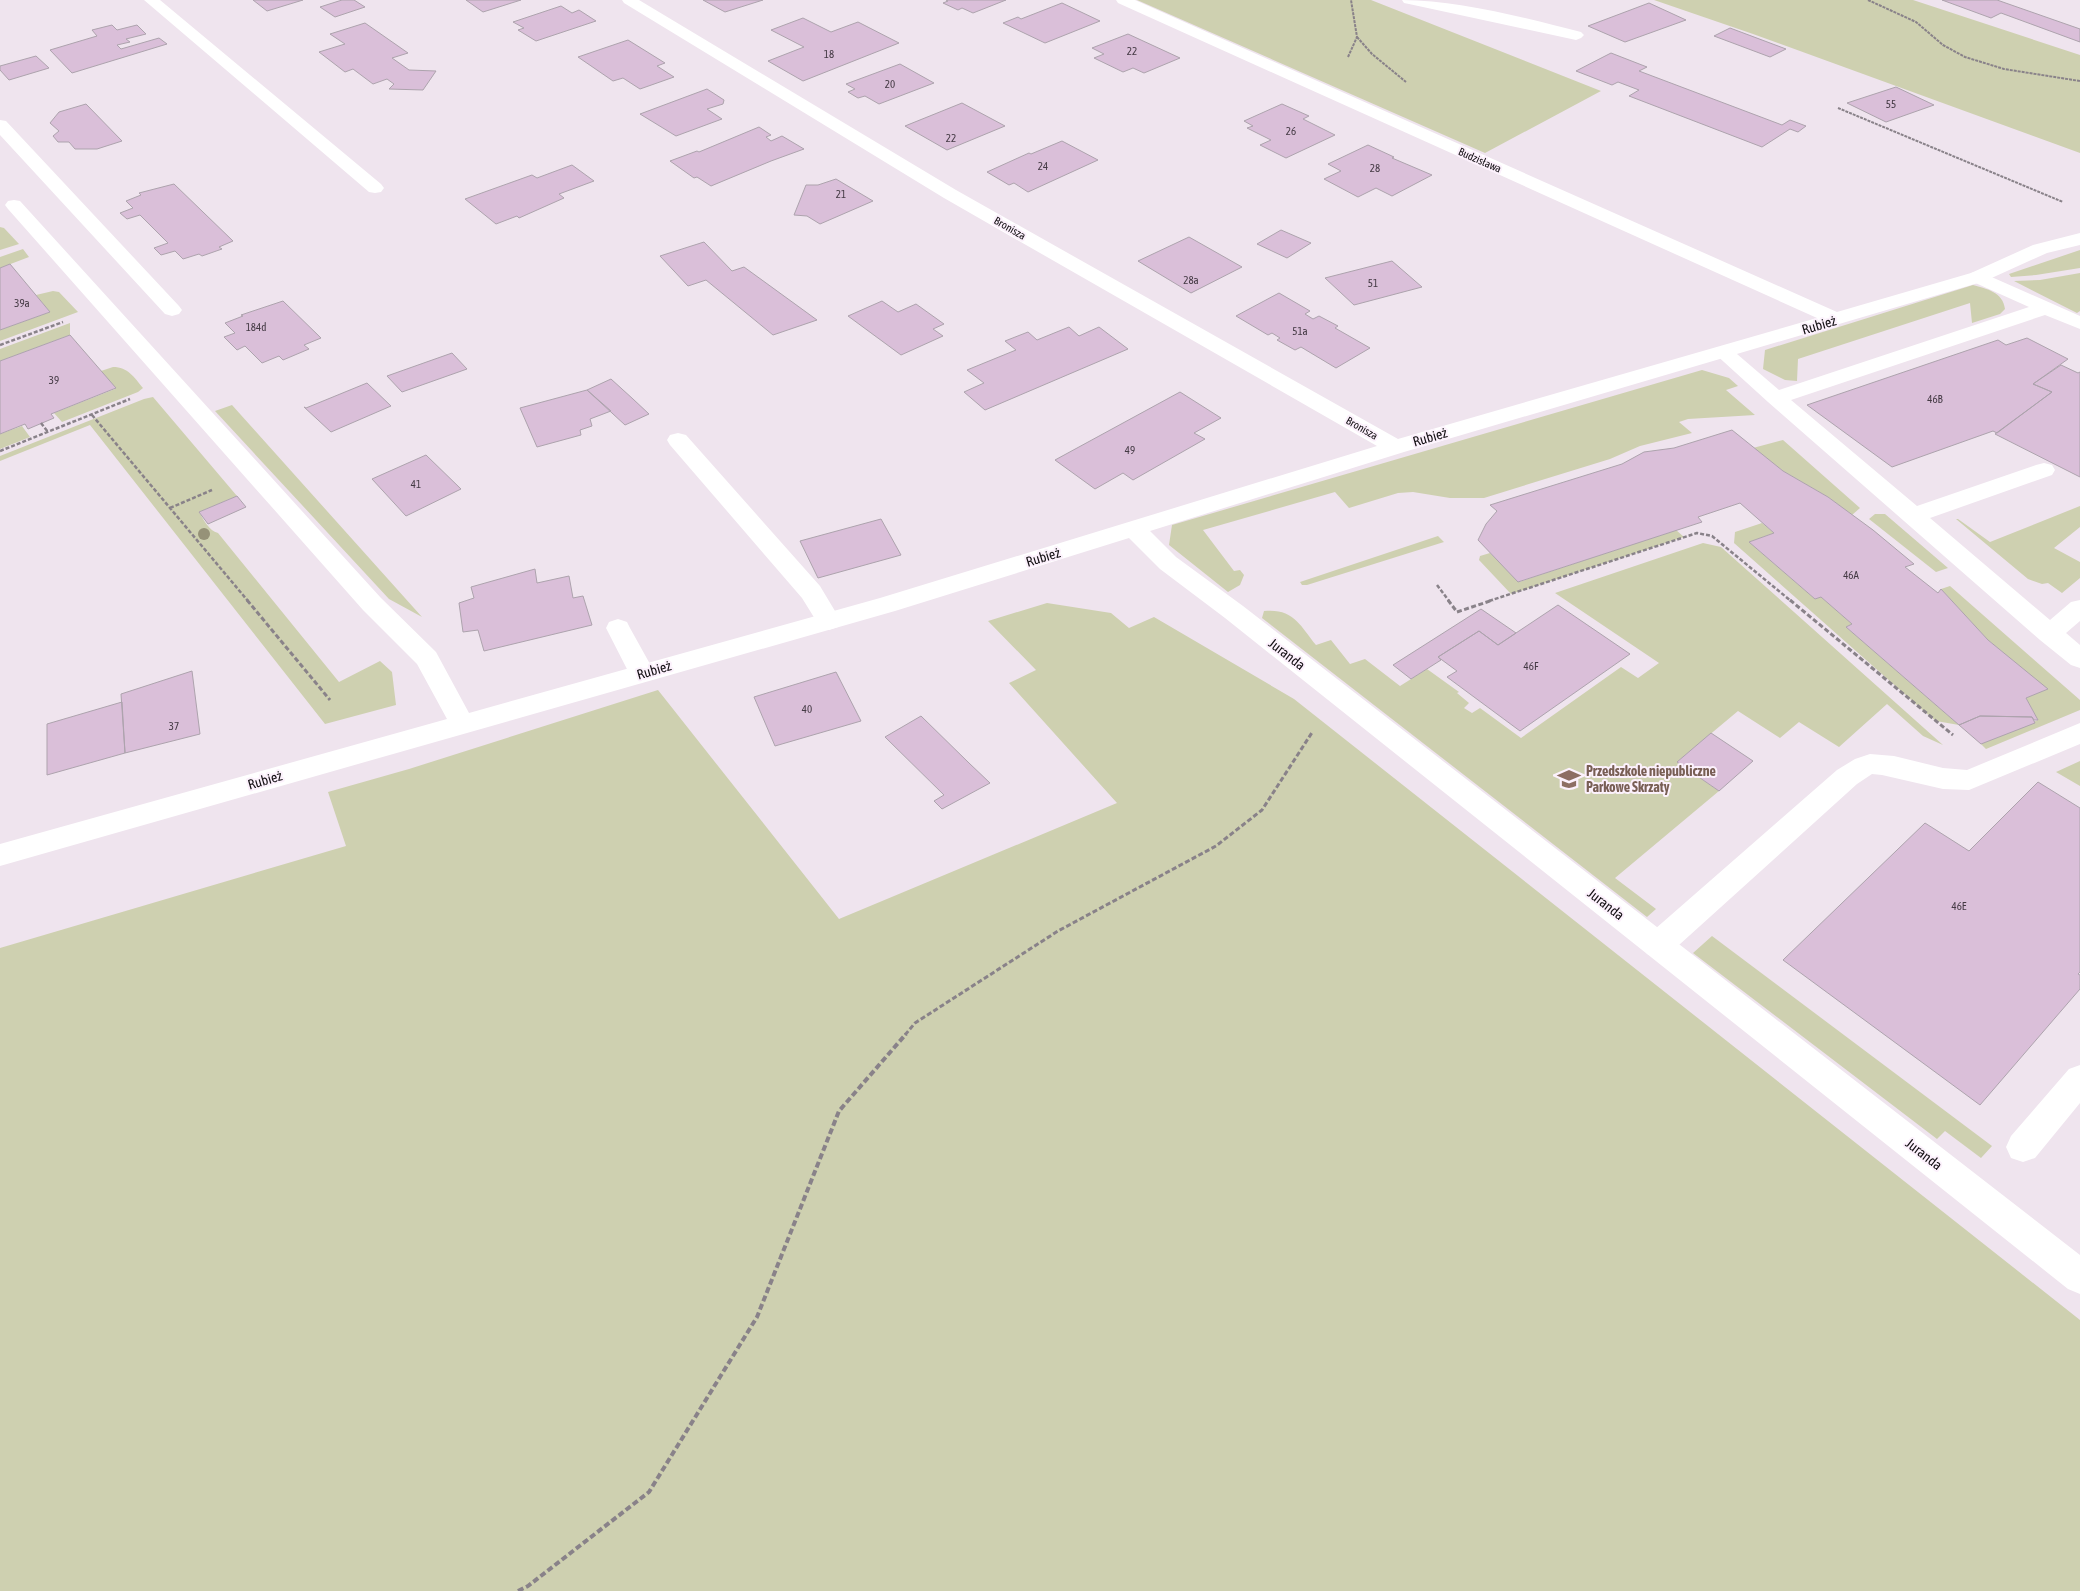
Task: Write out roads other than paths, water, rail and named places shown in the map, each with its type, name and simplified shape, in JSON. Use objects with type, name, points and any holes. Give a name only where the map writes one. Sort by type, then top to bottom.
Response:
[{"type":"street","points":[[151,0],[375,188]]},
{"type":"street","name":"Bronisza","points":[[629,0],[950,194],[1396,447]]},
{"type":"street","name":"Budzisława","points":[[1123,0],[1837,320]]},
{"type":"street","points":[[1409,0],[1576,35]]},
{"type":"street","points":[[0,125],[172,310]]},
{"type":"street","points":[[14,205],[372,604],[426,658],[463,725]]},
{"type":"street","name":"Rubież","points":[[0,855],[828,621],[1134,529],[1396,447],[1837,320],[1978,277],[2040,249],[2080,239]]},
{"type":"street","points":[[1978,277],[2080,323]]},
{"type":"street","points":[[1776,398],[2046,308]]},
{"type":"street","points":[[1723,352],[2080,659]]},
{"type":"street","points":[[678,440],[811,592],[828,621]]},
{"type":"street","points":[[1912,516],[2044,470]]},
{"type":"street","name":"Juranda","points":[[1134,529],[1168,563],[2080,1276]]},
{"type":"street","points":[[2049,634],[2080,608]]},
{"type":"street","points":[[618,628],[642,673]]},
{"type":"street","points":[[1658,946],[1847,777],[1868,764],[1891,766],[1953,782],[1969,780],[2080,733]]},
{"type":"street","points":[[2023,1147],[2080,1079]]},
{"type":"place","name":"Przedszkole niepubliczne Parkowe Skrzaty","points":[[1569,779]]}]
